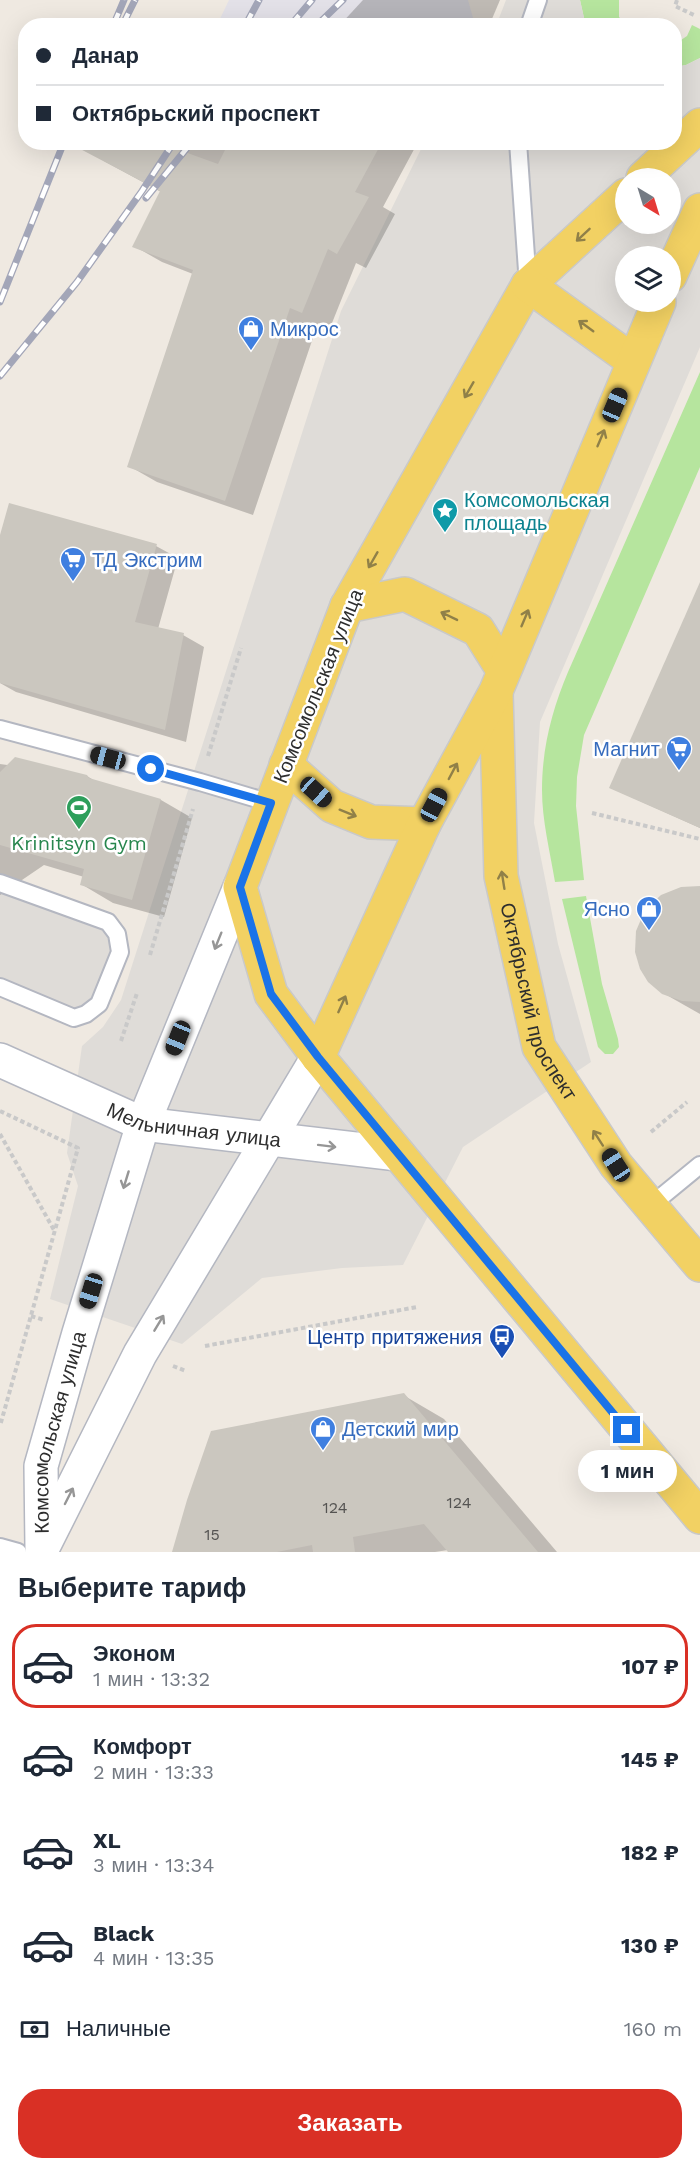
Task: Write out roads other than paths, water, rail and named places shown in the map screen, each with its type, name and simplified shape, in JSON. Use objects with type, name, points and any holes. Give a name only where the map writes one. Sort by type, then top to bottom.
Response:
[{"type":"main road","points":[[682,142],[700,125]]},
{"type":"main road","points":[[654,168],[673,150]]},
{"type":"main road","name":"Комсомольская улица","points":[[34,1551],[41,1467],[143,1124],[240,887],[347,606],[528,285],[615,205]]},
{"type":"main road","points":[[681,252],[700,210]]},
{"type":"main road","points":[[528,285],[633,361]]},
{"type":"main road","name":"Комсомольская улица","points":[[34,1551],[140,1354],[318,1057],[424,824],[500,681],[655,312]]},
{"type":"main road","points":[[347,606],[405,594],[478,630],[500,681]]},
{"type":"main road","name":"Октябрьский проспект","points":[[500,681],[501,876],[538,1047],[616,1165],[700,1265]]},
{"type":"main road","points":[[286,765],[332,806],[371,822],[424,824]]},
{"type":"main road","points":[[240,887],[271,994],[318,1057],[700,1517]]},
{"type":"main road","name":"Мельничная улица","points":[[0,1060],[143,1124],[398,1154]]},
{"type":"lane","points":[[532,18],[538,0]]},
{"type":"lane","points":[[519,150],[528,285]]},
{"type":"lane","points":[[0,729],[201,782],[271,803]]},
{"type":"lane","points":[[0,883],[108,922],[117,934],[120,952],[99,1004],[86,1014],[74,1018],[0,987]]},
{"type":"lane","points":[[650,1206],[700,1165]]},
{"type":"lane","points":[[0,1547],[34,1551]]},
{"type":"railway","points":[[116,18],[124,0]]},
{"type":"railway","points":[[126,18],[135,0]]},
{"type":"railway","points":[[249,18],[259,0]]},
{"type":"railway","points":[[297,18],[312,0]]},
{"type":"railway","points":[[324,18],[343,0]]},
{"type":"railway","points":[[0,302],[61,150]]},
{"type":"railway","points":[[0,376],[77,282],[169,150]]},
{"type":"railway","points":[[146,198],[185,150]]},
{"type":"place","name":"Микрос","points":[[251,352]]},
{"type":"place","name":"Комсомольская площадь","points":[[445,534]]},
{"type":"place","name":"ТД Экстрим","points":[[73,583]]},
{"type":"place","name":"Магнит","points":[[679,772]]},
{"type":"place","name":"Krinitsyn Gym","points":[[79,831]]},
{"type":"place","name":"Ясно","points":[[649,932]]},
{"type":"place","name":"Центр притяжения","points":[[502,1360]]},
{"type":"place","name":"Детский мир","points":[[323,1452]]}]
